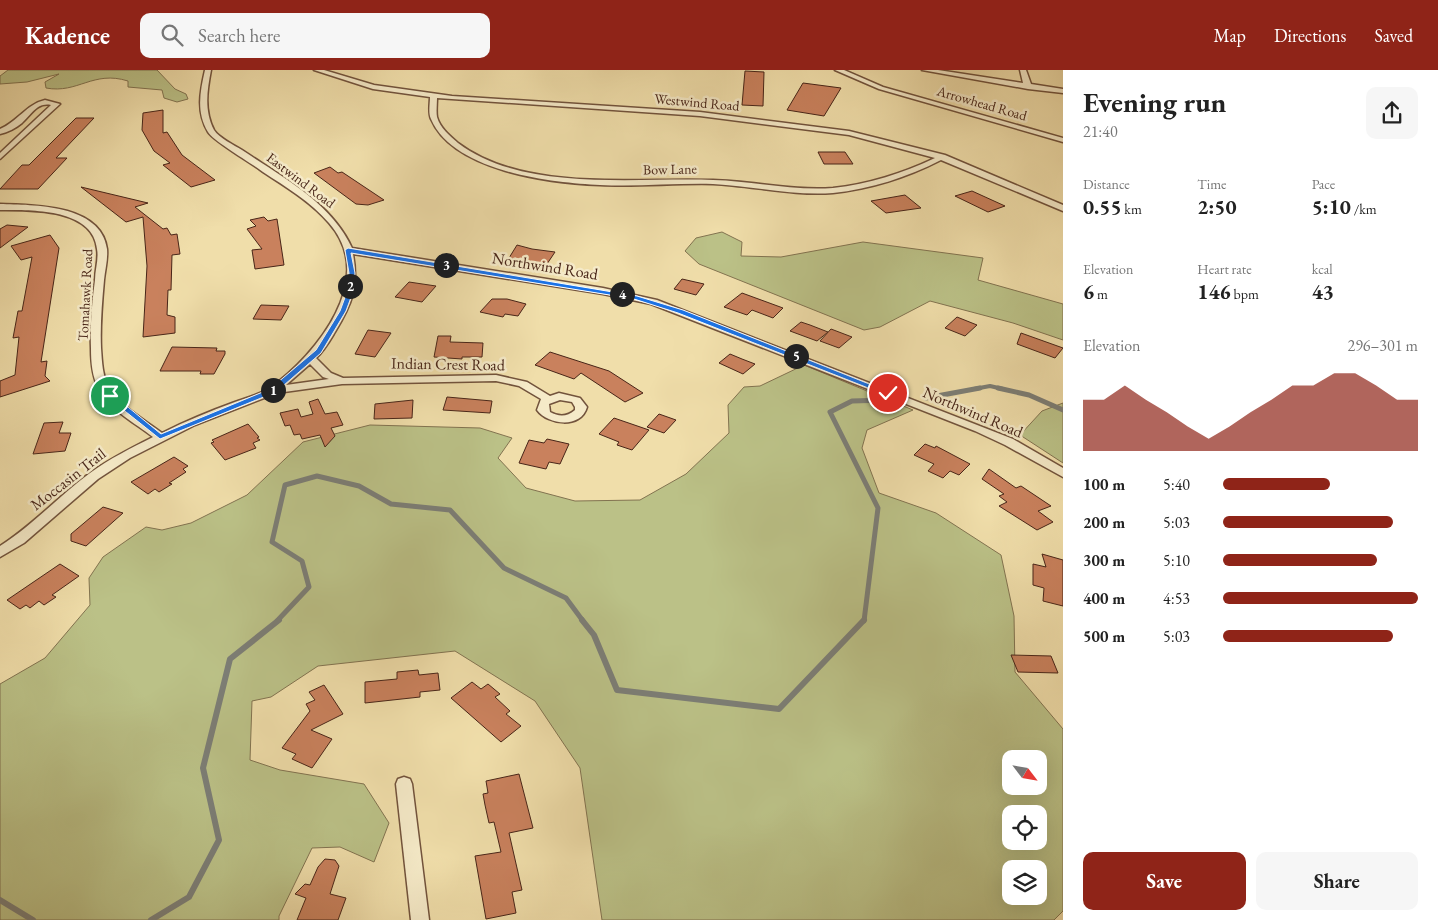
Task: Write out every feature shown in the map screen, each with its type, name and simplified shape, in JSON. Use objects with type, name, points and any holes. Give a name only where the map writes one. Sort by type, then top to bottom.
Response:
[{"type":"street","name":"Eastwind Road","points":[[160,437],[273,390],[311,359],[331,332],[343,311],[350,292],[352,273],[348,250],[341,234],[317,208],[212,132],[204,112],[202,94],[208,70]]},
{"type":"street","name":"Westwind Road","points":[[317,70],[366,86],[433,96],[508,103],[700,114],[790,124],[880,139],[942,157],[1063,208]]},
{"type":"street","name":"Arrowhead Road","points":[[838,70],[881,88],[1063,140]]},
{"type":"street","points":[[925,70],[1063,91]]},
{"type":"street","points":[[1022,70],[1028,87]]},
{"type":"street","name":"Bow Lane","points":[[433,96],[433,110],[438,125],[449,140],[468,153],[496,164],[566,180],[619,183],[700,181],[787,190],[832,190],[895,177],[942,157]]},
{"type":"street","points":[[0,132],[18,123],[34,105],[46,102],[56,104],[0,157]]},
{"type":"street","name":"Tomahawk Road","points":[[0,207],[60,212],[80,219],[95,230],[100,238],[102,249],[96,350],[97,374],[110,396],[160,437]]},
{"type":"street","name":"Northwind Road","points":[[348,250],[603,290],[654,302],[979,429],[1017,446],[1063,473]]},
{"type":"street","points":[[311,359],[327,375],[342,381]]},
{"type":"street","name":"Indian Crest Road","points":[[273,390],[342,381],[408,378],[504,379],[523,384],[548,399]]},
{"type":"street","name":"Moccasin Trail","points":[[0,552],[19,540],[94,476],[160,437]]},
{"type":"street","points":[[404,784],[420,920]]},
{"type":"green space","points":[[8,70],[157,70],[175,89],[186,94],[188,99],[177,102],[164,98],[162,90],[128,87],[128,81],[116,78],[105,78],[57,89],[46,88],[45,82],[59,74],[27,82],[0,84],[0,76]]},
{"type":"green space","points":[[722,232],[742,242],[741,256],[781,257],[863,242],[983,258],[978,280],[1063,304],[1063,340],[1013,323],[930,301],[880,327],[864,330],[699,264],[685,251],[696,238]]},
{"type":"green space","points":[[804,365],[913,410],[867,430],[862,448],[879,493],[936,513],[1001,555],[1014,616],[1015,672],[1063,729],[1063,911],[1054,920],[602,920],[580,768],[535,701],[455,651],[318,666],[271,697],[252,701],[250,760],[280,770],[364,784],[389,823],[374,862],[340,847],[312,848],[279,916],[279,920],[0,920],[0,684],[45,658],[90,605],[89,578],[103,557],[146,527],[162,530],[191,523],[247,495],[303,442],[370,425],[480,428],[512,438],[498,458],[526,488],[575,501],[640,500],[686,474],[729,433],[728,405],[744,387],[760,386]]},
{"type":"green space","points":[[1063,403],[1063,463],[1020,435],[1042,411]]},
{"type":"building","points":[[745,71],[764,72],[763,106],[742,105]]},
{"type":"building","points":[[803,83],[841,88],[824,116],[787,110]]},
{"type":"building","points":[[163,110],[163,133],[167,132],[182,155],[215,180],[191,187],[163,165],[170,163],[154,151],[142,130],[143,113]]},
{"type":"building","points":[[76,118],[94,118],[56,158],[67,158],[38,189],[0,189],[22,165],[29,165]]},
{"type":"building","points":[[818,152],[845,152],[853,164],[824,164]]},
{"type":"building","points":[[330,167],[338,173],[342,172],[384,200],[368,205],[356,204],[314,173]]},
{"type":"building","points":[[81,187],[148,203],[135,207],[163,229],[167,228],[171,235],[177,234],[180,254],[172,255],[171,290],[168,290],[167,315],[175,317],[175,333],[143,337],[147,266],[143,217],[126,222]]},
{"type":"building","points":[[972,191],[1005,206],[988,212],[955,196]]},
{"type":"building","points":[[905,195],[921,208],[886,213],[871,201]]},
{"type":"building","points":[[264,217],[268,221],[277,219],[284,265],[255,269],[252,250],[262,249],[247,229],[256,226],[250,220]]},
{"type":"building","points":[[7,225],[28,227],[0,248],[0,229]]},
{"type":"building","points":[[50,235],[59,248],[41,362],[47,361],[45,376],[50,381],[0,397],[0,381],[15,375],[19,337],[13,338],[18,311],[22,311],[32,257],[21,260],[11,246]]},
{"type":"building","points":[[517,245],[555,252],[547,264],[509,258]]},
{"type":"building","points":[[682,279],[704,284],[696,295],[674,289]]},
{"type":"building","points":[[409,282],[436,286],[422,302],[395,297]]},
{"type":"building","points":[[742,293],[783,308],[773,318],[752,310],[747,315],[724,307]]},
{"type":"building","points":[[492,299],[507,299],[526,304],[518,316],[505,314],[503,317],[480,312]]},
{"type":"building","points":[[261,305],[289,306],[281,320],[253,319]]},
{"type":"building","points":[[957,317],[977,325],[965,336],[945,328]]},
{"type":"building","points":[[801,322],[828,332],[817,341],[790,331]]},
{"type":"building","points":[[831,329],[852,337],[839,348],[820,341]]},
{"type":"building","points":[[368,330],[391,333],[375,357],[355,354]]},
{"type":"building","points":[[1021,333],[1063,348],[1055,358],[1017,344]]},
{"type":"building","points":[[438,336],[451,336],[450,342],[483,343],[482,357],[462,357],[462,359],[434,357]]},
{"type":"building","points":[[172,347],[217,348],[216,351],[225,351],[225,354],[214,374],[200,374],[201,371],[160,371]]},
{"type":"building","points":[[550,352],[609,371],[643,393],[625,402],[581,373],[574,379],[535,365]]},
{"type":"building","points":[[730,354],[755,364],[743,374],[719,363]]},
{"type":"building","points":[[447,397],[492,401],[490,413],[443,410]]},
{"type":"building","points":[[318,399],[325,414],[337,412],[343,425],[331,428],[335,436],[325,447],[320,435],[302,439],[300,434],[294,435],[290,425],[285,426],[280,413],[298,409],[301,417],[313,414],[309,402]]},
{"type":"building","points":[[413,400],[412,418],[374,419],[375,404]]},
{"type":"building","points":[[659,414],[676,420],[664,433],[647,427]]},
{"type":"building","points":[[614,418],[649,430],[632,450],[617,445],[619,442],[599,434]]},
{"type":"building","points":[[63,422],[59,433],[71,433],[65,451],[33,454],[44,423]]},
{"type":"building","points":[[248,424],[260,440],[253,443],[256,448],[225,460],[211,443],[214,442],[212,440]]},
{"type":"building","points":[[547,439],[569,444],[560,464],[549,462],[546,469],[519,463],[529,440],[544,443]]},
{"type":"building","points":[[925,444],[935,448],[936,446],[970,464],[959,475],[950,471],[943,478],[928,471],[934,464],[914,455]]},
{"type":"building","points":[[174,457],[188,466],[183,469],[186,472],[159,492],[155,489],[148,494],[131,482]]},
{"type":"building","points":[[989,469],[1016,488],[1021,486],[1051,506],[1038,511],[1053,522],[1037,530],[999,506],[1007,502],[999,496],[1004,494],[982,479]]},
{"type":"building","points":[[103,507],[123,513],[86,546],[71,541],[71,534]]},
{"type":"building","points":[[1042,554],[1063,560],[1063,606],[1043,601],[1044,588],[1033,585],[1033,564],[1046,567]]},
{"type":"building","points":[[60,564],[79,576],[52,595],[56,597],[44,605],[39,601],[30,608],[26,605],[20,609],[7,600]]},
{"type":"building","points":[[1011,655],[1051,656],[1058,673],[1018,672]]},
{"type":"building","points":[[418,670],[419,675],[438,673],[440,690],[420,692],[420,697],[365,703],[365,682],[397,679],[397,672]]},
{"type":"building","points":[[472,682],[481,689],[488,684],[500,694],[495,697],[510,711],[506,714],[521,726],[501,742],[451,698]]},
{"type":"building","points":[[324,685],[343,714],[311,730],[332,739],[312,768],[292,759],[296,754],[282,748],[310,711],[306,704],[315,700],[309,692]]},
{"type":"building","points":[[519,774],[533,828],[509,833],[522,890],[512,892],[516,913],[486,919],[475,856],[501,852],[494,822],[489,823],[483,794],[488,793],[486,781]]},
{"type":"building","points":[[325,859],[335,860],[339,866],[330,894],[346,898],[338,920],[297,920],[306,898],[295,894],[305,884],[310,885],[318,867]]},
{"type":"waterway","points":[[974,389],[990,386],[1003,389]]},
{"type":"waterway","points":[[926,398],[980,388]]},
{"type":"waterway","points":[[998,388],[1029,395],[1063,410]]},
{"type":"waterway","points":[[864,621],[878,508],[830,412],[852,401],[887,400]]},
{"type":"waterway","points":[[277,621],[309,587],[302,561],[272,542],[285,485],[317,476],[359,486],[391,504],[450,510],[504,568],[566,598],[583,621]]},
{"type":"waterway","points":[[151,920],[189,897],[219,840],[203,768],[230,659],[279,620]]},
{"type":"waterway","points":[[582,620],[594,635],[617,690],[779,709],[864,620]]},
{"type":"waterway","points":[[0,900],[33,920]]},
{"type":"route","points":[[110,396],[160,437],[191,423],[256,399],[273,390],[312,358],[327,339],[343,311],[350,292],[352,273],[348,250],[603,290],[654,302],[888,393]]}]
